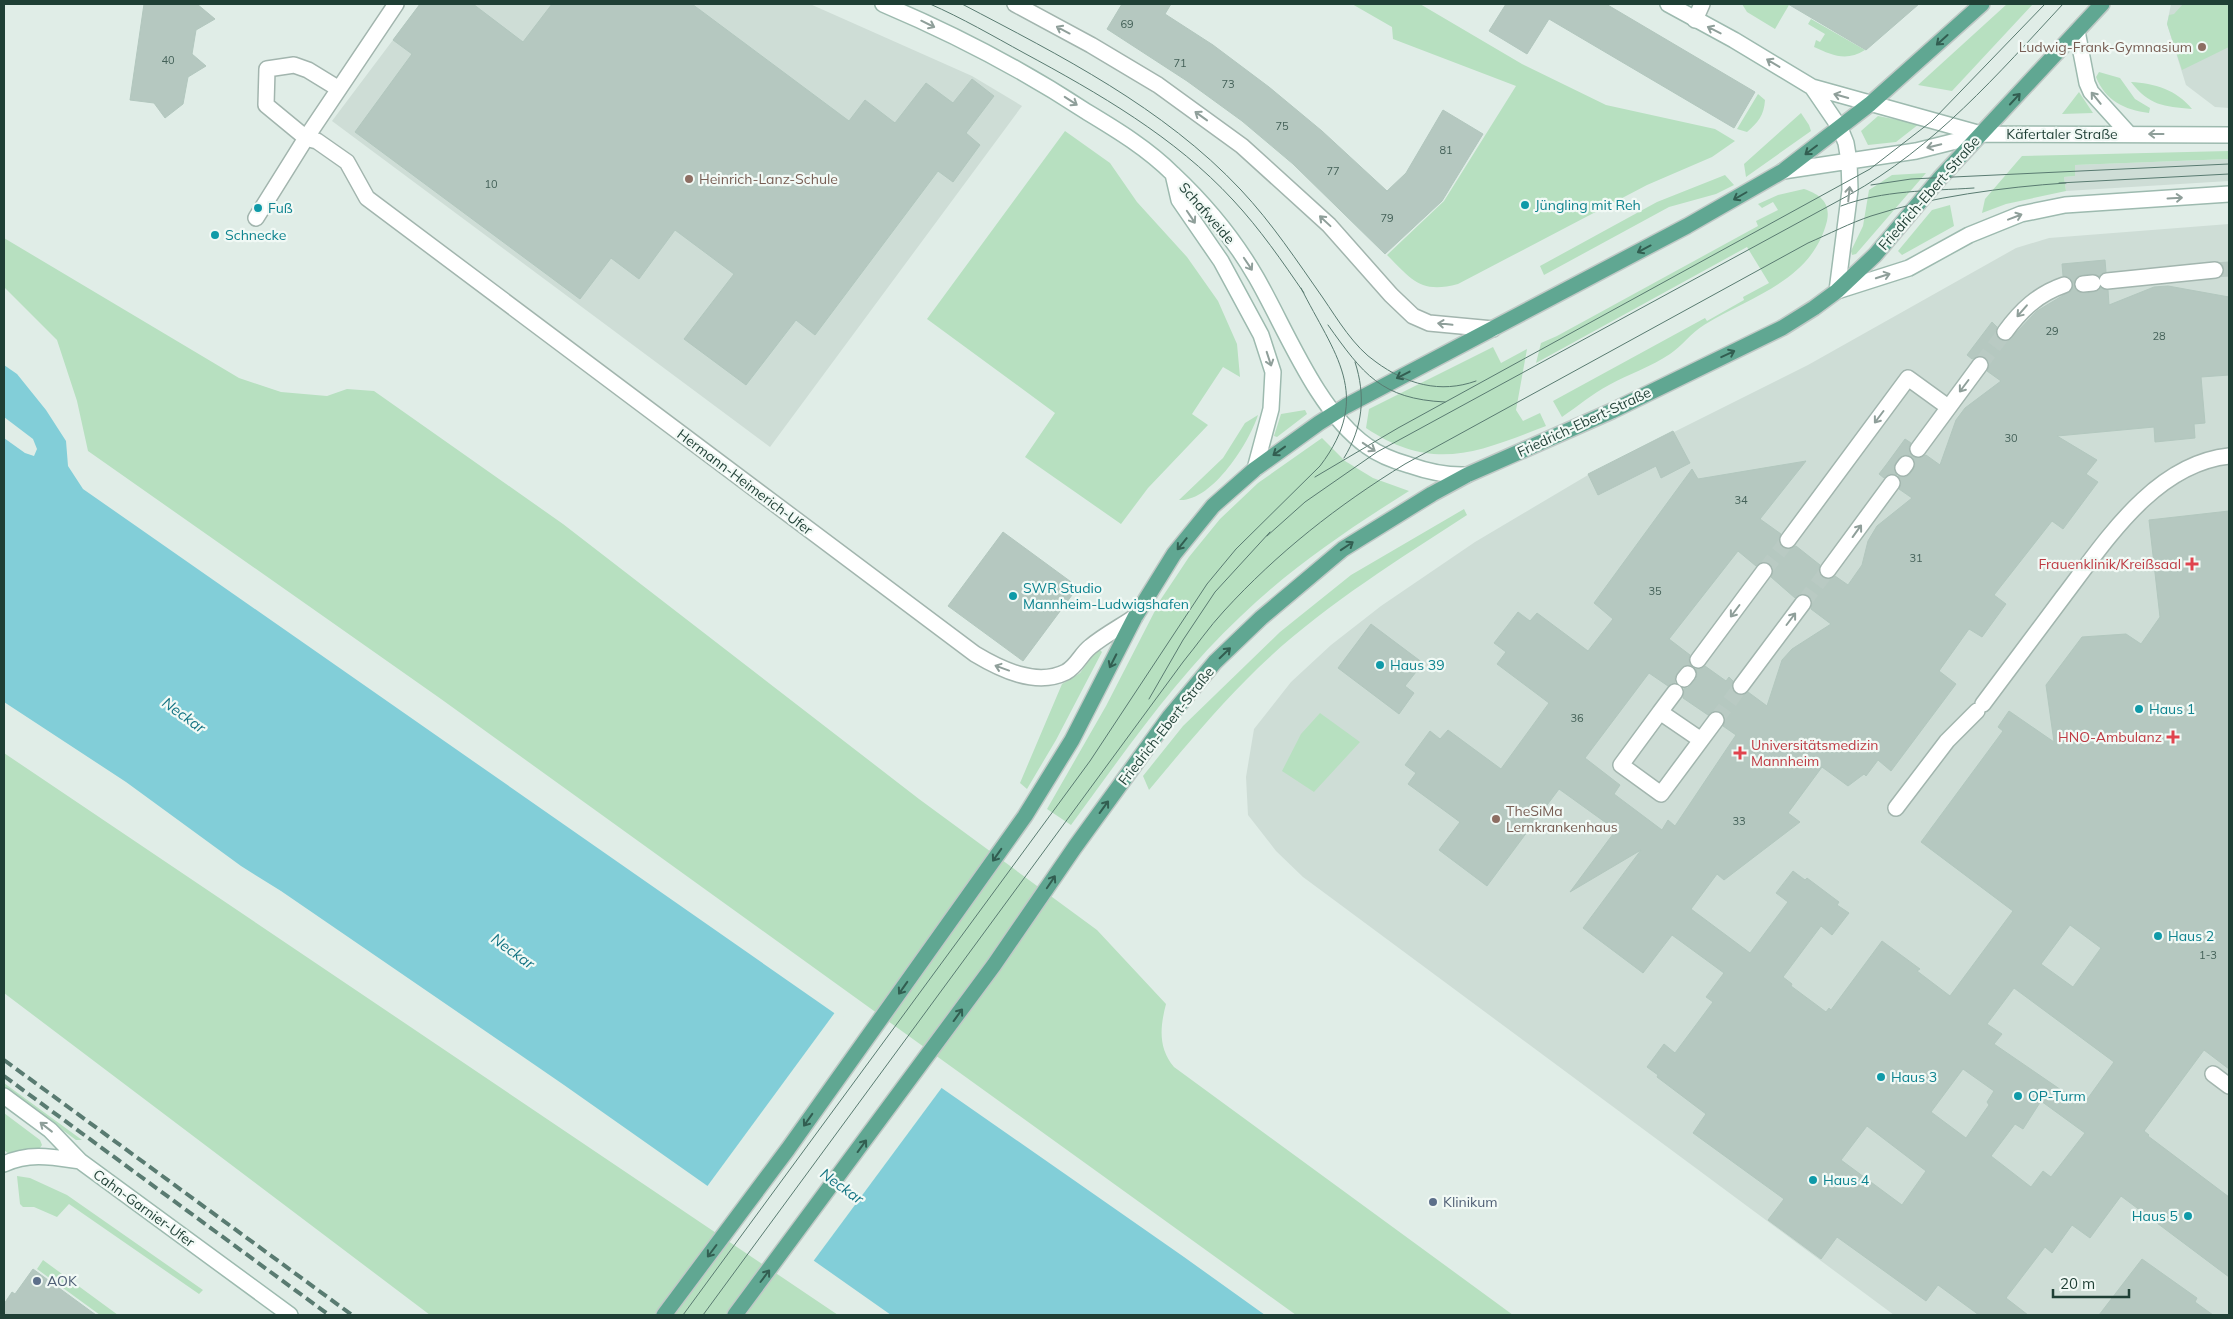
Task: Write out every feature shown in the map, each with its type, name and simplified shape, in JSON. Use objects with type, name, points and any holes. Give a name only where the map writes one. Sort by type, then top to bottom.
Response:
[{"type":"main road","points":[[664,1315],[788,1148],[1025,816],[1072,740],[1135,617],[1174,554],[1213,506],[1256,469],[1334,413],[1398,377],[1687,226],[1783,172],[1870,104],[1982,4]]},
{"type":"main road","name":"Friedrich-Ebert-Straße","points":[[735,1315],[994,966],[1075,847],[1193,688],[1260,618],[1343,548],[1466,475],[1612,411],[1782,328],[1837,291],[1875,255],[1940,178],[2102,4]]},
{"type":"street","points":[[256,218],[338,89],[396,4]]},
{"type":"street","name":"Schafweide","points":[[883,4],[986,53],[1054,90],[1124,135],[1172,173],[1228,235],[1256,276],[1301,361],[1334,413],[1355,437],[1377,452],[1431,472],[1449,476],[1466,475]]},
{"type":"street","points":[[1015,4],[1158,85],[1242,146],[1329,225],[1413,316],[1429,323],[1493,329]]},
{"type":"street","name":"Käfertaler Straße","points":[[1668,4],[1734,40],[1812,87],[1981,134],[2229,135]]},
{"type":"street","points":[[1695,20],[1702,4]]},
{"type":"street","points":[[2077,31],[2087,83],[2091,92],[2129,134]]},
{"type":"street","points":[[306,138],[266,105],[267,69],[294,65],[308,70],[338,89]]},
{"type":"street","name":"Käfertaler Straße","points":[[1812,87],[1840,128],[1846,143],[1849,161],[1850,190],[1837,291]]},
{"type":"street","points":[[1783,172],[1916,151],[1981,134]]},
{"type":"street","name":"Hermann-Heimerich-Ufer","points":[[306,138],[317,142],[347,162],[367,198],[950,636],[999,668],[1030,677],[1050,676],[1066,672],[1077,663],[1088,648],[1135,617]]},
{"type":"street","points":[[1172,173],[1179,200],[1221,260],[1261,335],[1273,372],[1271,409],[1256,469]]},
{"type":"street","points":[[1837,291],[1909,268],[1969,235],[2021,214],[2066,205],[2229,194]]},
{"type":"street","points":[[2094,282],[2215,270]]},
{"type":"street","points":[[2005,332],[2026,306],[2043,293],[2064,285]]},
{"type":"street","points":[[1918,449],[1980,365]]},
{"type":"street","points":[[1788,540],[1908,378],[1948,407]]},
{"type":"street","points":[[1896,808],[1947,741],[1980,708],[2125,517],[2178,474],[2199,462],[2229,456]]},
{"type":"street","points":[[1828,570],[1892,483]]},
{"type":"street","points":[[1698,660],[1764,572]]},
{"type":"street","points":[[1741,686],[1803,603]]},
{"type":"street","points":[[1675,692],[1621,765],[1661,794],[1716,720]]},
{"type":"street","points":[[1660,712],[1701,740]]},
{"type":"street","points":[[2213,1074],[2229,1086]]},
{"type":"street","name":"Cahn-Garnier-Ufer","points":[[4,1096],[50,1130],[80,1161],[290,1315]]},
{"type":"street","points":[[4,1164],[17,1159],[39,1156],[80,1161]]},
{"type":"shaded area","name":"Heinrich-Lanz-Schule","points":[[420,4],[810,4],[972,76],[1022,106],[770,447],[332,121]]},
{"type":"shaded area","name":"Ludwig-Frank-Gymnasium","points":[[2171,4],[2229,4],[2229,108],[2215,107],[2186,85],[2167,24]]},
{"type":"shaded area","points":[[2229,159],[2229,181],[2066,191],[2064,177],[2075,176],[2075,165]]},
{"type":"shaded area","name":"Universitätsmedizin Mannheim","points":[[2229,224],[2229,1315],[1894,1315],[1303,877],[1276,851],[1248,815],[1246,777],[1254,729],[1291,682],[1331,645],[1381,606],[1475,542],[1588,475],[1808,365],[2016,248],[2049,238]]},
{"type":"green space","points":[[1352,4],[1420,4],[1522,64],[1606,105],[1715,129],[1735,141],[1712,157],[1647,185],[1458,284],[1445,287],[1426,286],[1411,278],[1387,255],[1444,201],[1516,86],[1393,39],[1392,27]]},
{"type":"green space","points":[[1742,4],[1789,5],[1775,29],[1747,12]]},
{"type":"green space","points":[[2007,4],[2033,4],[1952,91],[1918,85]]},
{"type":"green space","name":"Ludwig-Frank-Gymnasium","points":[[2183,4],[2229,4],[2229,47],[2182,70],[2167,24],[2169,15],[2174,14]]},
{"type":"green space","points":[[1811,19],[1865,50],[1852,56],[1839,56],[1814,47],[1816,40],[1820,42],[1825,34],[1808,24]]},
{"type":"green space","points":[[2099,72],[2120,78],[2135,99],[2150,108],[2149,113],[2131,109],[2110,98],[2096,77]]},
{"type":"green space","points":[[2131,82],[2148,84],[2172,92],[2192,109],[2173,107],[2151,100],[2144,96]]},
{"type":"green space","points":[[2079,92],[2093,113],[2062,114]]},
{"type":"green space","points":[[1758,94],[1765,100],[1760,118],[1747,132],[1737,129]]},
{"type":"green space","points":[[1801,113],[1811,131],[1746,177],[1744,164]]},
{"type":"green space","points":[[1878,116],[1919,124],[1896,142],[1868,145],[1861,131]]},
{"type":"green space","points":[[1065,131],[1110,163],[1137,202],[1187,257],[1218,301],[1237,344],[1240,377],[1223,367],[1192,414],[1208,425],[1148,488],[1121,524],[1025,457],[1055,413],[927,319]]},
{"type":"green space","points":[[2229,151],[2229,159],[2075,165],[2075,176],[2064,177],[2066,191],[2006,204],[1982,213],[1985,199],[2022,156]]},
{"type":"green space","points":[[1926,173],[1856,254],[1852,255],[1851,251],[1863,226],[1869,190],[1892,175]]},
{"type":"green space","points":[[1725,175],[1734,185],[1716,194],[1669,207],[1544,275],[1540,266],[1657,202]]},
{"type":"green space","points":[[1804,189],[1814,193],[1823,200],[1828,214],[1819,242],[1794,273],[1778,285],[1704,325],[1663,359],[1603,389],[1562,417],[1553,401],[1705,318],[1707,321],[1744,300],[1743,297],[1769,283],[1747,247],[1536,363],[1541,343],[1758,226],[1756,221],[1778,210],[1773,202],[1762,208],[1758,204],[1778,195]]},
{"type":"green space","points":[[1950,205],[1954,226],[1902,255],[1898,251],[1932,210]]},
{"type":"green space","points":[[4,238],[239,378],[281,392],[327,396],[347,389],[374,391],[563,524],[919,799],[1097,930],[1166,1004],[1162,1021],[1163,1045],[1174,1067],[1513,1315],[1296,1315],[441,699],[88,451],[77,401],[57,340],[4,287]]},
{"type":"green space","points":[[1493,347],[1501,363],[1527,349],[1516,410],[1523,421],[1540,413],[1546,426],[1499,444],[1456,454],[1434,454],[1413,450],[1390,442],[1366,428],[1369,409]]},
{"type":"green space","points":[[1305,410],[1307,414],[1277,437],[1274,436],[1281,414]]},
{"type":"green space","points":[[1258,415],[1238,455],[1228,469],[1204,492],[1192,498],[1179,500],[1223,458],[1245,423]]},
{"type":"green space","points":[[1322,438],[1345,461],[1373,478],[1409,491],[1322,549],[1280,581],[1241,616],[1172,690],[1071,825],[1047,809],[1106,706],[1161,599],[1189,557],[1220,519],[1258,483]]},
{"type":"green space","points":[[1464,509],[1467,515],[1332,606],[1282,646],[1229,697],[1149,790],[1143,776],[1183,726],[1280,632],[1351,575]]},
{"type":"green space","points":[[1098,648],[1102,652],[1056,740],[1027,789],[1020,783],[1062,684],[1080,673]]},
{"type":"green space","points":[[1320,713],[1360,742],[1314,792],[1282,771],[1301,734]]},
{"type":"green space","points":[[4,753],[838,1315],[430,1315],[4,993]]},
{"type":"green space","points":[[4,1083],[82,1140],[76,1140],[4,1087]]},
{"type":"green space","points":[[4,1113],[40,1140],[42,1145],[40,1148],[10,1155],[4,1150]]},
{"type":"green space","points":[[17,1176],[30,1178],[67,1195],[203,1290],[199,1294],[69,1204],[57,1217],[34,1207],[23,1207],[20,1204]]},
{"type":"green space","points":[[43,1260],[118,1315],[100,1315],[37,1269]]},
{"type":"water","name":"Neckar","points":[[4,365],[17,374],[46,410],[66,441],[68,466],[83,489],[1265,1315],[891,1315],[564,1085],[281,891],[241,866],[126,782],[4,702],[4,438],[25,453],[34,456],[37,449],[33,439],[4,417]]},
{"type":"pier","points":[[836,1011],[943,1086],[812,1263],[706,1188]]},
{"type":"building","points":[[144,4],[197,4],[215,19],[196,30],[192,54],[206,66],[188,77],[183,104],[165,118],[154,103],[130,100]]},
{"type":"building","name":"Heinrich-Lanz-Schule","points":[[420,4],[473,4],[523,42],[552,4],[692,4],[849,121],[865,100],[895,123],[926,83],[953,103],[972,79],[994,96],[966,133],[980,145],[953,182],[938,171],[815,335],[796,320],[746,385],[684,339],[734,274],[675,230],[639,279],[611,258],[580,299],[355,132],[412,54],[393,40]]},
{"type":"building","points":[[1122,4],[1171,4],[1165,14],[1213,45],[1269,87],[1322,131],[1387,191],[1406,173],[1443,110],[1483,134],[1442,201],[1385,254],[1293,164],[1242,121],[1187,81],[1107,29]]},
{"type":"building","points":[[1506,4],[1606,4],[1755,92],[1734,128],[1549,19],[1527,54],[1489,31]]},
{"type":"building","points":[[1788,4],[1919,4],[1866,50]]},
{"type":"building","points":[[2105,260],[2106,272],[2099,276],[2092,274],[2078,276],[2074,281],[2076,290],[2084,293],[2094,292],[2101,288],[2108,290],[2109,305],[2154,287],[2168,286],[2229,297],[2229,375],[2201,377],[2205,423],[2194,424],[2195,438],[2155,442],[2154,427],[2057,436],[2097,460],[2086,474],[2098,482],[2063,529],[2052,521],[1994,595],[2006,604],[1982,637],[1969,629],[1939,671],[1956,684],[1891,771],[1878,760],[1866,776],[1864,774],[1848,786],[1822,767],[1788,813],[1800,822],[1724,880],[1717,874],[1691,909],[1750,953],[1788,902],[1776,893],[1793,871],[1805,880],[1807,878],[1839,902],[1837,905],[1849,913],[1832,935],[1821,926],[1783,977],[1792,984],[1791,986],[1826,1012],[1829,1008],[1831,1010],[1882,941],[1920,969],[1917,971],[1950,996],[2013,911],[1921,842],[2003,731],[1998,727],[2009,711],[2054,742],[2046,685],[2082,637],[2126,634],[2141,644],[2160,617],[2149,520],[2229,511],[2229,1069],[2204,1050],[2144,1131],[2229,1197],[2229,1277],[2121,1196],[2090,1238],[2072,1225],[2052,1253],[2045,1247],[2006,1298],[2028,1315],[1979,1315],[1938,1285],[1926,1301],[1837,1237],[1821,1259],[1768,1220],[1784,1199],[1693,1133],[1706,1114],[1657,1077],[1658,1075],[1647,1067],[1664,1044],[1675,1053],[1713,1002],[1706,997],[1724,973],[1672,935],[1643,973],[1583,928],[1641,850],[1570,892],[1616,830],[1559,789],[1487,886],[1439,850],[1460,822],[1408,784],[1416,773],[1405,765],[1430,731],[1440,739],[1448,730],[1501,769],[1549,703],[1497,664],[1506,652],[1494,643],[1518,612],[1530,621],[1537,613],[1588,651],[1613,619],[1594,603],[1692,469],[1698,479],[1806,461],[1760,519],[1781,534],[1779,539],[1782,547],[1787,549],[1796,546],[1820,565],[1819,569],[1822,577],[1827,579],[1835,576],[1848,585],[1862,565],[1868,541],[1877,526],[1912,498],[1899,489],[1901,484],[1898,476],[1906,477],[1915,466],[1914,460],[1908,455],[1902,456],[1894,466],[1897,475],[1889,474],[1884,478],[1879,474],[1905,439],[1911,443],[1909,448],[1912,456],[1917,458],[1926,455],[1940,465],[1956,420],[1965,408],[2001,381],[1987,371],[1989,366],[1986,358],[1981,356],[1972,359],[1967,355],[1992,322],[1997,327],[1996,331],[1999,339],[2009,340],[2037,311],[2072,290],[2073,282],[2069,277],[2063,276],[2062,264]],"holes":[[[1738,551],[1756,566],[1765,562],[1770,564],[1773,572],[1771,577],[1795,598],[1804,594],[1809,596],[1812,604],[1811,609],[1831,624],[1792,649],[1782,660],[1767,706],[1748,692],[1744,695],[1736,694],[1732,689],[1733,681],[1729,677],[1726,681],[1705,666],[1701,669],[1696,669],[1696,679],[1688,688],[1684,688],[1683,698],[1708,715],[1713,711],[1721,712],[1725,717],[1723,726],[1736,735],[1675,826],[1668,820],[1662,830],[1614,794],[1620,785],[1585,758],[1649,673],[1668,686],[1675,683],[1675,677],[1681,668],[1690,665],[1690,655],[1669,639]],[[2070,925],[2101,948],[2073,987],[2041,964]],[[2014,988],[2114,1062],[2083,1105],[1994,1044],[2002,1034],[1987,1024]],[[1963,1069],[1994,1091],[1987,1102],[1989,1105],[1966,1138],[1931,1112]],[[2041,1101],[2085,1133],[2051,1177],[2043,1171],[2031,1187],[1991,1156],[2015,1124],[2023,1129]],[[1867,1126],[1926,1171],[1902,1205],[1841,1160]]]},
{"type":"building","points":[[1673,431],[1690,463],[1661,478],[1656,466],[1598,495],[1588,474]]},
{"type":"building","name":"SWR Studio Mannheim-Ludwigshafen","points":[[1003,532],[1078,587],[1023,661],[948,606]]},
{"type":"building","name":"Haus 39","points":[[1371,624],[1423,663],[1405,686],[1414,693],[1399,714],[1338,668]]},
{"type":"building","points":[[2142,1259],[2197,1298],[2195,1302],[2213,1315],[2099,1315]]},
{"type":"building","name":"AOK","points":[[33,1269],[96,1315],[4,1315],[4,1304],[12,1292],[15,1294]]},
{"type":"tunnel","points":[[2215,270],[2229,269]]},
{"type":"tunnel","points":[[1980,365],[2005,332]]},
{"type":"tunnel","points":[[1764,571],[1788,540]]},
{"type":"tunnel","points":[[1803,603],[1828,570]]},
{"type":"tunnel","points":[[1716,720],[1741,686]]},
{"type":"tram line","points":[[930,4],[977,27],[1080,84],[1161,136],[1210,177],[1233,200],[1262,234],[1304,293]]},
{"type":"tram line","points":[[962,4],[1036,43],[1109,85],[1145,108],[1211,160],[1241,190],[1263,216],[1294,256],[1347,333],[1376,362],[1399,376],[1424,385],[1449,387],[1476,381]]},
{"type":"tram line","points":[[1315,477],[1398,428],[1870,169],[1932,121],[2045,4]]},
{"type":"tram line","points":[[1267,536],[1305,502],[1377,452],[1849,195],[1880,176],[1909,155],[1964,108],[2063,4]]},
{"type":"tram line","points":[[1871,185],[1911,179],[2229,164]]},
{"type":"tram line","points":[[2059,183],[2229,174]]},
{"type":"tram line","points":[[703,1315],[1183,662],[1219,617],[1244,590],[1309,531],[1356,496],[1405,464],[1808,243],[1847,225],[1894,209],[1942,198],[1993,190],[2066,183]]},
{"type":"tram line","points":[[1841,206],[1890,194],[1974,188]]},
{"type":"tram line","points":[[683,1315],[1090,761],[1207,584],[1236,549],[1320,466],[1336,441],[1344,418],[1346,396],[1343,375],[1336,355],[1301,288]]},
{"type":"tram line","points":[[1328,325],[1352,357],[1376,381],[1405,396],[1445,402]]},
{"type":"tram line","points":[[1344,458],[1355,435],[1361,411],[1361,387],[1355,362]]},
{"type":"tram line","points":[[1149,699],[1183,640],[1215,592],[1270,532]]},
{"type":"railway","points":[[4,1060],[352,1315]]},
{"type":"railway","points":[[4,1076],[329,1315]]},
{"type":"place","name":"Ludwig-Frank-Gymnasium","points":[[2202,47]]},
{"type":"place","name":"Heinrich-Lanz-Schule","points":[[689,179]]},
{"type":"place","name":"Jüngling mit Reh","points":[[1525,205]]},
{"type":"place","name":"Fuß","points":[[258,208]]},
{"type":"place","name":"Schnecke","points":[[215,235]]},
{"type":"place","name":"Frauenklinik/Kreißsaal","points":[[2192,564]]},
{"type":"place","name":"SWR Studio Mannheim-Ludwigshafen","points":[[1013,596]]},
{"type":"place","name":"Haus 39","points":[[1380,665]]},
{"type":"place","name":"Haus 1","points":[[2139,709]]},
{"type":"place","name":"HNO-Ambulanz","points":[[2173,737]]},
{"type":"place","name":"Universitätsmedizin Mannheim","points":[[1740,753]]},
{"type":"place","name":"TheSiMa Lernkrankenhaus","points":[[1496,819]]},
{"type":"place","name":"Haus 2","points":[[2158,936]]},
{"type":"place","name":"Haus 3","points":[[1881,1077]]},
{"type":"place","name":"OP-Turm","points":[[2018,1096]]},
{"type":"place","name":"Haus 4","points":[[1813,1180]]},
{"type":"place","name":"Klinikum","points":[[1433,1202]]},
{"type":"place","name":"Haus 5","points":[[2188,1216]]},
{"type":"place","name":"AOK","points":[[37,1281]]}]
